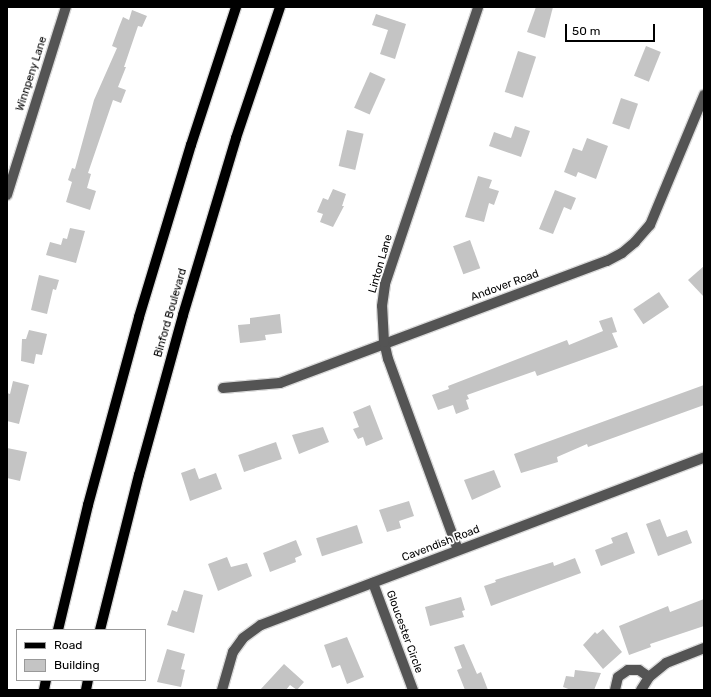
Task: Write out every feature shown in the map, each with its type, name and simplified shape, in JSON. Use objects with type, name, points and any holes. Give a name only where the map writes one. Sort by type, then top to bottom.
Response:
[{"type":"main road","points":[[58,629],[88,505],[141,310],[188,152],[236,7]]},
{"type":"main road","name":"Binford Boulevard","points":[[100,629],[137,481],[183,315],[236,138],[280,7]]},
{"type":"street","name":"Winnpeny Lane","points":[[7,195],[66,7]]},
{"type":"street","name":"Linton Lane","points":[[458,550],[384,342],[382,314],[385,284],[478,7]]},
{"type":"street","name":"Andover Road","points":[[223,388],[280,383],[384,342],[607,261],[626,249],[643,234],[658,209],[704,95]]},
{"type":"street","name":"Cavendish Road","points":[[222,690],[233,652],[243,638],[256,627],[704,458]]},
{"type":"street","name":"Gloucester Circle","points":[[373,583],[413,690]]},
{"type":"street","points":[[641,690],[649,677],[671,660],[704,648]]},
{"type":"street","points":[[615,690],[618,677],[628,670],[639,670],[649,677]]},
{"type":"building","points":[[536,7],[553,7],[545,38],[527,32]]},
{"type":"building","points":[[132,10],[147,16],[142,27],[138,26],[124,67],[126,67],[118,87],[126,90],[121,103],[113,100],[88,173],[91,174],[87,188],[96,191],[90,210],[66,202],[72,182],[68,180],[72,168],[75,169],[94,100],[117,48],[112,46],[119,27],[123,17],[129,20]]},
{"type":"building","points":[[376,14],[406,24],[395,59],[380,54],[388,30],[372,25]]},
{"type":"building","points":[[646,46],[661,52],[649,82],[634,76]]},
{"type":"building","points":[[518,51],[536,57],[523,98],[505,92]]},
{"type":"building","points":[[370,72],[386,79],[370,115],[354,108]]},
{"type":"building","points":[[621,98],[638,104],[629,129],[612,124]]},
{"type":"building","points":[[515,126],[530,131],[521,157],[489,146],[494,132],[511,138]]},
{"type":"building","points":[[347,130],[364,134],[355,170],[339,166]]},
{"type":"building","points":[[587,138],[608,146],[596,179],[578,172],[576,177],[564,172],[573,148],[582,151]]},
{"type":"building","points":[[478,176],[492,180],[489,188],[499,191],[494,205],[489,203],[484,222],[465,217]]},
{"type":"building","points":[[333,189],[346,194],[342,206],[344,206],[333,227],[320,222],[323,214],[317,212],[323,198],[328,200]]},
{"type":"building","points":[[555,190],[576,198],[571,210],[564,207],[553,234],[539,229]]},
{"type":"building","points":[[70,228],[85,231],[76,263],[46,255],[50,242],[61,245],[63,238],[67,239]]},
{"type":"building","points":[[470,240],[480,268],[463,274],[453,246]]},
{"type":"building","points":[[704,266],[704,297],[688,280]]},
{"type":"building","points":[[39,275],[59,280],[56,290],[53,289],[47,314],[31,310]]},
{"type":"building","points":[[659,292],[669,307],[643,324],[633,309]]},
{"type":"building","points":[[280,314],[282,333],[265,335],[266,340],[240,343],[238,325],[250,324],[250,318]]},
{"type":"building","points":[[612,317],[617,332],[612,333],[618,347],[537,376],[535,371],[467,395],[469,399],[466,400],[469,409],[456,414],[453,405],[438,410],[432,395],[449,389],[448,386],[567,340],[569,345],[603,331],[599,321]]},
{"type":"building","points":[[29,330],[47,334],[42,355],[36,354],[34,364],[21,361],[22,339],[26,339]]},
{"type":"building","points":[[13,381],[29,385],[19,424],[7,421],[7,393],[10,394]]},
{"type":"building","points":[[704,385],[704,405],[588,447],[587,444],[557,457],[558,462],[521,473],[514,454]]},
{"type":"building","points":[[370,405],[383,439],[366,446],[363,437],[358,439],[353,429],[359,427],[353,412]]},
{"type":"building","points":[[323,427],[329,442],[299,454],[292,435]]},
{"type":"building","points":[[276,442],[282,459],[244,472],[238,455]]},
{"type":"building","points":[[7,448],[27,452],[20,481],[7,478]]},
{"type":"building","points":[[195,468],[199,479],[216,473],[222,489],[190,501],[181,473]]},
{"type":"building","points":[[494,470],[501,487],[472,500],[464,480]]},
{"type":"building","points":[[409,501],[414,516],[399,521],[401,528],[387,532],[379,510]]},
{"type":"building","points":[[660,519],[667,537],[687,530],[692,543],[658,556],[646,524]]},
{"type":"building","points":[[357,525],[363,543],[322,556],[316,538]]},
{"type":"building","points":[[627,532],[635,553],[601,566],[595,550],[613,543],[611,538]]},
{"type":"building","points":[[296,540],[302,555],[295,558],[296,562],[270,572],[263,553]]},
{"type":"building","points":[[227,557],[231,567],[247,563],[252,576],[218,591],[208,564]]},
{"type":"building","points":[[575,558],[581,573],[491,606],[484,586],[496,582],[495,580],[553,562],[554,566]]},
{"type":"building","points":[[184,590],[203,595],[194,633],[167,625],[172,610],[177,612]]},
{"type":"building","points":[[461,597],[465,610],[462,611],[464,617],[430,626],[425,607]]},
{"type":"building","points":[[704,599],[704,626],[650,644],[651,647],[629,655],[619,626],[668,606],[670,612]]},
{"type":"building","points":[[603,629],[622,652],[603,669],[583,645],[595,632],[597,634]]},
{"type":"building","points":[[347,637],[364,677],[347,684],[340,665],[332,668],[324,645]]},
{"type":"building","points":[[464,644],[477,674],[481,672],[488,690],[465,690],[457,670],[462,668],[454,647]]},
{"type":"building","points":[[167,649],[185,654],[181,669],[185,670],[181,687],[157,682]]},
{"type":"building","points":[[284,664],[304,682],[297,690],[290,685],[286,690],[260,690]]},
{"type":"building","points":[[575,670],[601,673],[594,690],[571,690],[563,687],[566,676],[574,677]]}]
